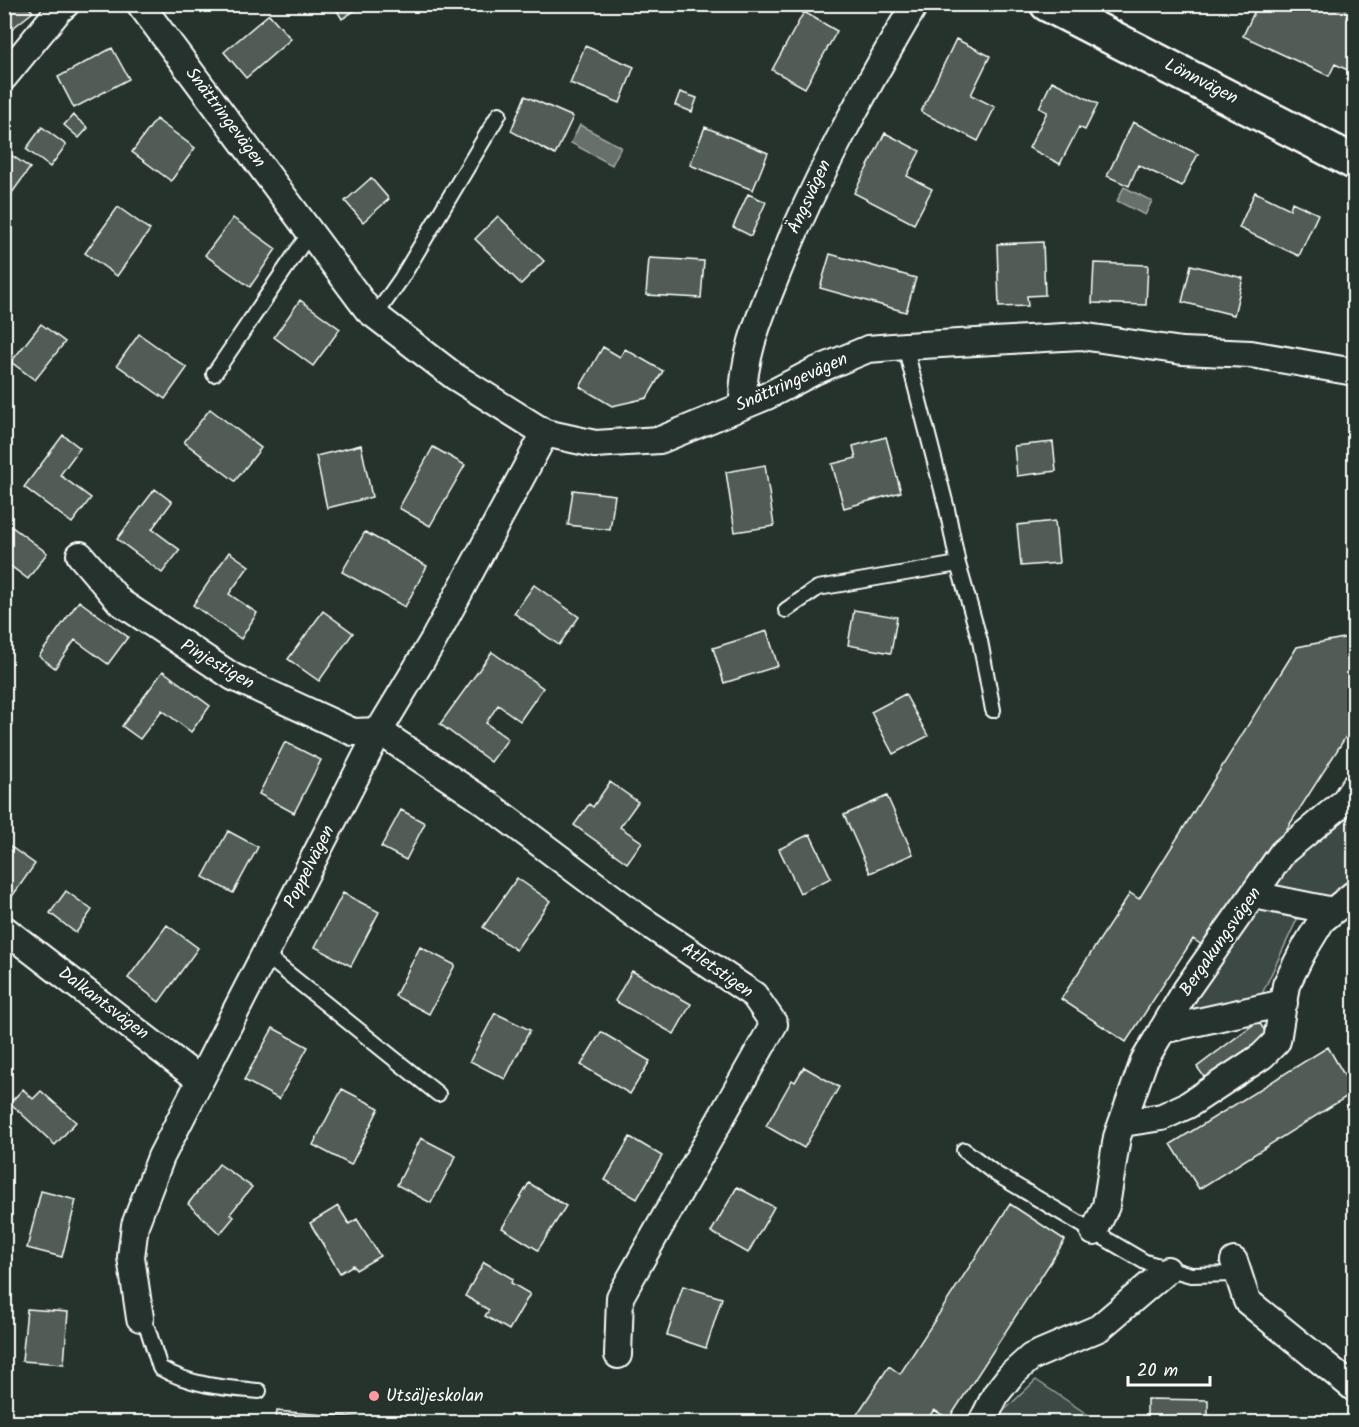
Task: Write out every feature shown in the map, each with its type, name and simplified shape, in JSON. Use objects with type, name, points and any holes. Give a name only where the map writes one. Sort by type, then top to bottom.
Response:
[{"type":"street","points":[[4,77],[59,9],[66,4]]},
{"type":"street","name":"Snättringevägen","points":[[140,4],[368,310],[454,376],[545,433],[595,444],[660,440],[767,396],[815,371],[868,349],[905,346],[1081,336],[1182,351],[1251,354],[1354,372]]},
{"type":"street","name":"Ängsvägen","points":[[743,404],[742,381],[746,358],[783,256],[815,184],[859,99],[915,4]]},
{"type":"street","name":"Lönnvägen","points":[[1047,4],[1354,162]]},
{"type":"street","name":"Poppelvägen","points":[[140,1318],[131,1257],[135,1225],[161,1157],[379,731],[438,631],[545,433]]},
{"type":"street","name":"Pinjestigen","points":[[80,555],[120,603],[233,677],[353,732],[379,731]]},
{"type":"street","name":"Atletstigen","points":[[379,731],[482,800],[638,917],[754,995],[774,1024],[620,1297],[618,1356]]},
{"type":"street","name":"Bergakungsvägen","points":[[1094,1232],[1106,1206],[1111,1169],[1123,1123],[1144,1061],[1162,1030],[1186,990],[1283,852],[1344,802],[1354,788]]},
{"type":"street","points":[[1123,1123],[1162,1117],[1188,1105],[1262,1056],[1277,1041],[1286,986],[1302,953],[1322,920],[1354,894]]},
{"type":"street","points":[[1254,895],[1333,911]]},
{"type":"street","name":"Dalkantsvägen","points":[[4,929],[200,1080]]},
{"type":"street","points":[[1162,1030],[1284,1003]]},
{"type":"street","points":[[1236,1268],[1247,1301],[1354,1388]]},
{"type":"street","points":[[982,1422],[996,1394],[1010,1376],[1031,1358],[1099,1328],[1167,1270]]},
{"type":"lane","points":[[375,316],[401,279],[499,114]]},
{"type":"lane","points":[[214,374],[310,231]]},
{"type":"lane","points":[[905,346],[947,509],[958,564],[980,641],[993,710]]},
{"type":"lane","points":[[786,610],[818,588],[958,564]]},
{"type":"lane","points":[[265,955],[438,1094]]},
{"type":"lane","points":[[964,1150],[996,1174],[1145,1262],[1191,1275],[1236,1268]]},
{"type":"lane","points":[[140,1318],[148,1330],[160,1368],[176,1377],[212,1388],[259,1391]]},
{"type":"shaded area","points":[[580,125],[621,147],[612,165],[571,143]]},
{"type":"shaded area","points":[[1124,187],[1152,201],[1145,215],[1117,201]]},
{"type":"shaded area","points":[[1354,789],[1354,880],[1325,904],[1266,889]]},
{"type":"shaded area","points":[[1253,907],[1300,913],[1260,998],[1183,1016]]},
{"type":"shaded area","points":[[1036,1380],[1096,1420],[1094,1422],[992,1422]]},
{"type":"building","points":[[11,4],[26,4],[33,12],[4,35],[4,10]]},
{"type":"building","points":[[333,4],[365,4],[342,19]]},
{"type":"building","points":[[1258,4],[1297,4],[1316,13],[1320,4],[1354,7],[1354,73],[1335,64],[1329,76],[1243,36]]},
{"type":"building","points":[[804,12],[837,31],[805,88],[772,70]]},
{"type":"building","points":[[269,14],[291,39],[246,78],[224,52]]},
{"type":"building","points":[[956,39],[990,56],[971,95],[995,107],[978,141],[921,112]]},
{"type":"building","points":[[585,46],[634,67],[620,103],[570,83]]},
{"type":"building","points":[[112,48],[129,79],[74,108],[58,77]]},
{"type":"building","points":[[1052,81],[1098,104],[1085,130],[1079,127],[1060,164],[1029,148],[1047,112],[1039,108]]},
{"type":"building","points":[[680,92],[697,98],[692,112],[675,105]]},
{"type":"building","points":[[525,96],[573,117],[555,155],[511,131]]},
{"type":"building","points":[[73,115],[88,128],[79,138],[64,125]]},
{"type":"building","points":[[156,119],[195,148],[171,181],[132,152]]},
{"type":"building","points":[[1133,122],[1198,154],[1182,186],[1138,165],[1129,186],[1107,176]]},
{"type":"building","points":[[42,127],[66,145],[50,167],[26,149]]},
{"type":"building","points":[[705,127],[768,153],[753,190],[690,165]]},
{"type":"building","points":[[885,133],[920,151],[907,176],[932,189],[914,224],[854,193]]},
{"type":"building","points":[[4,150],[30,168],[4,204]]},
{"type":"building","points":[[371,178],[389,199],[363,222],[345,201]]},
{"type":"building","points":[[1255,192],[1290,209],[1292,202],[1318,214],[1299,256],[1239,228]]},
{"type":"building","points":[[748,194],[766,202],[751,236],[733,227]]},
{"type":"building","points":[[118,207],[150,230],[117,276],[85,253]]},
{"type":"building","points":[[498,216],[544,261],[521,284],[475,239]]},
{"type":"building","points":[[233,218],[276,249],[250,287],[205,255]]},
{"type":"building","points":[[1043,242],[1045,295],[1027,296],[1028,306],[999,307],[997,244]]},
{"type":"building","points":[[830,254],[916,278],[906,312],[820,288]]},
{"type":"building","points":[[649,258],[704,261],[701,298],[646,295]]},
{"type":"building","points":[[1094,263],[1148,265],[1146,305],[1092,303]]},
{"type":"building","points":[[1191,265],[1243,278],[1234,315],[1182,302]]},
{"type":"building","points":[[300,300],[340,329],[313,366],[274,337]]},
{"type":"building","points":[[41,324],[65,342],[35,380],[11,362]]},
{"type":"building","points":[[139,334],[187,368],[165,399],[117,365]]},
{"type":"building","points":[[603,347],[620,357],[625,349],[663,371],[647,398],[612,406],[580,387]]},
{"type":"building","points":[[210,409],[261,448],[235,481],[184,442]]},
{"type":"building","points":[[63,435],[80,448],[60,475],[91,498],[72,523],[24,487]]},
{"type":"building","points":[[886,437],[901,492],[844,508],[832,464],[856,458],[853,446]]},
{"type":"building","points":[[1053,442],[1056,471],[1017,476],[1014,446]]},
{"type":"building","points":[[361,445],[372,497],[327,508],[316,456]]},
{"type":"building","points":[[433,447],[465,465],[430,526],[399,508]]},
{"type":"building","points":[[765,465],[774,526],[735,532],[726,472]]},
{"type":"building","points":[[155,489],[172,502],[152,529],[180,550],[162,573],[117,539]]},
{"type":"building","points":[[573,490],[615,495],[610,530],[568,525]]},
{"type":"building","points":[[4,521],[47,553],[28,579],[4,561]]},
{"type":"building","points":[[1055,521],[1059,563],[1021,566],[1017,525]]},
{"type":"building","points":[[365,532],[427,566],[405,607],[342,572]]},
{"type":"building","points":[[229,552],[249,566],[229,594],[257,613],[241,639],[193,605]]},
{"type":"building","points":[[534,585],[579,617],[559,645],[514,613]]},
{"type":"building","points":[[79,601],[128,637],[108,664],[75,640],[55,668],[39,656]]},
{"type":"building","points":[[854,610],[897,617],[891,653],[848,645]]},
{"type":"building","points":[[323,611],[353,633],[319,681],[288,659]]},
{"type":"building","points":[[767,631],[778,666],[724,683],[713,648]]},
{"type":"building","points":[[1354,636],[1354,724],[1209,950],[1193,939],[1126,1042],[1061,999],[1130,893],[1139,899],[1297,647]]},
{"type":"building","points":[[492,652],[543,688],[520,721],[498,705],[486,723],[508,739],[491,762],[440,724]]},
{"type":"building","points":[[163,671],[210,706],[191,732],[162,710],[140,739],[122,726]]},
{"type":"building","points":[[905,694],[928,736],[893,754],[871,712]]},
{"type":"building","points":[[285,742],[321,760],[294,813],[259,794]]},
{"type":"building","points":[[610,782],[638,802],[620,827],[642,842],[627,863],[574,825],[589,804],[593,807]]},
{"type":"building","points":[[887,796],[913,854],[870,873],[844,815]]},
{"type":"building","points":[[401,810],[425,823],[406,860],[381,847]]},
{"type":"building","points":[[228,831],[258,847],[233,893],[203,877]]},
{"type":"building","points":[[810,834],[831,878],[800,893],[779,849]]},
{"type":"building","points":[[4,842],[35,864],[11,898],[4,893]]},
{"type":"building","points":[[517,878],[550,901],[516,950],[483,927]]},
{"type":"building","points":[[66,891],[92,910],[76,933],[50,913]]},
{"type":"building","points":[[343,893],[379,912],[351,966],[315,947]]},
{"type":"building","points":[[167,925],[198,948],[159,1002],[128,978]]},
{"type":"building","points":[[420,947],[455,965],[429,1014],[395,996]]},
{"type":"building","points":[[632,971],[691,1004],[674,1034],[615,1001]]},
{"type":"building","points":[[495,1013],[530,1030],[505,1079],[470,1061]]},
{"type":"building","points":[[1258,1021],[1271,1039],[1210,1085],[1197,1067]]},
{"type":"building","points":[[273,1028],[308,1047],[279,1099],[244,1080]]},
{"type":"building","points":[[601,1032],[650,1061],[630,1094],[581,1065]]},
{"type":"building","points":[[1328,1047],[1354,1092],[1199,1189],[1171,1144]]},
{"type":"building","points":[[804,1067],[839,1087],[804,1148],[766,1126],[792,1080],[795,1082]]},
{"type":"building","points":[[23,1089],[33,1099],[41,1091],[76,1122],[55,1145],[10,1103]]},
{"type":"building","points":[[342,1089],[379,1108],[351,1165],[313,1145]]},
{"type":"building","points":[[630,1137],[662,1156],[637,1199],[605,1180]]},
{"type":"building","points":[[421,1138],[456,1156],[431,1203],[397,1185]]},
{"type":"building","points":[[219,1164],[252,1187],[230,1214],[234,1217],[220,1234],[188,1204]]},
{"type":"building","points":[[529,1183],[566,1206],[538,1250],[502,1228]]},
{"type":"building","points":[[737,1187],[774,1207],[748,1253],[711,1232]]},
{"type":"building","points":[[41,1191],[76,1200],[62,1257],[27,1248]]},
{"type":"building","points":[[1010,1204],[1065,1240],[949,1419],[934,1410],[925,1422],[852,1422],[889,1366],[900,1374]]},
{"type":"building","points":[[338,1206],[349,1224],[357,1219],[380,1256],[356,1270],[353,1265],[340,1273],[310,1223]]},
{"type":"building","points":[[484,1262],[513,1279],[511,1283],[530,1294],[509,1330],[485,1316],[489,1310],[465,1296]]},
{"type":"building","points":[[683,1286],[722,1298],[706,1348],[667,1335]]},
{"type":"building","points":[[27,1309],[68,1312],[64,1364],[22,1361]]},
{"type":"building","points":[[1147,1399],[1208,1400],[1208,1422],[1147,1422]]},
{"type":"building","points":[[277,1411],[410,1422],[275,1422]]},
{"type":"place","name":"Utsäljeskolan","points":[[374,1396]]}]
